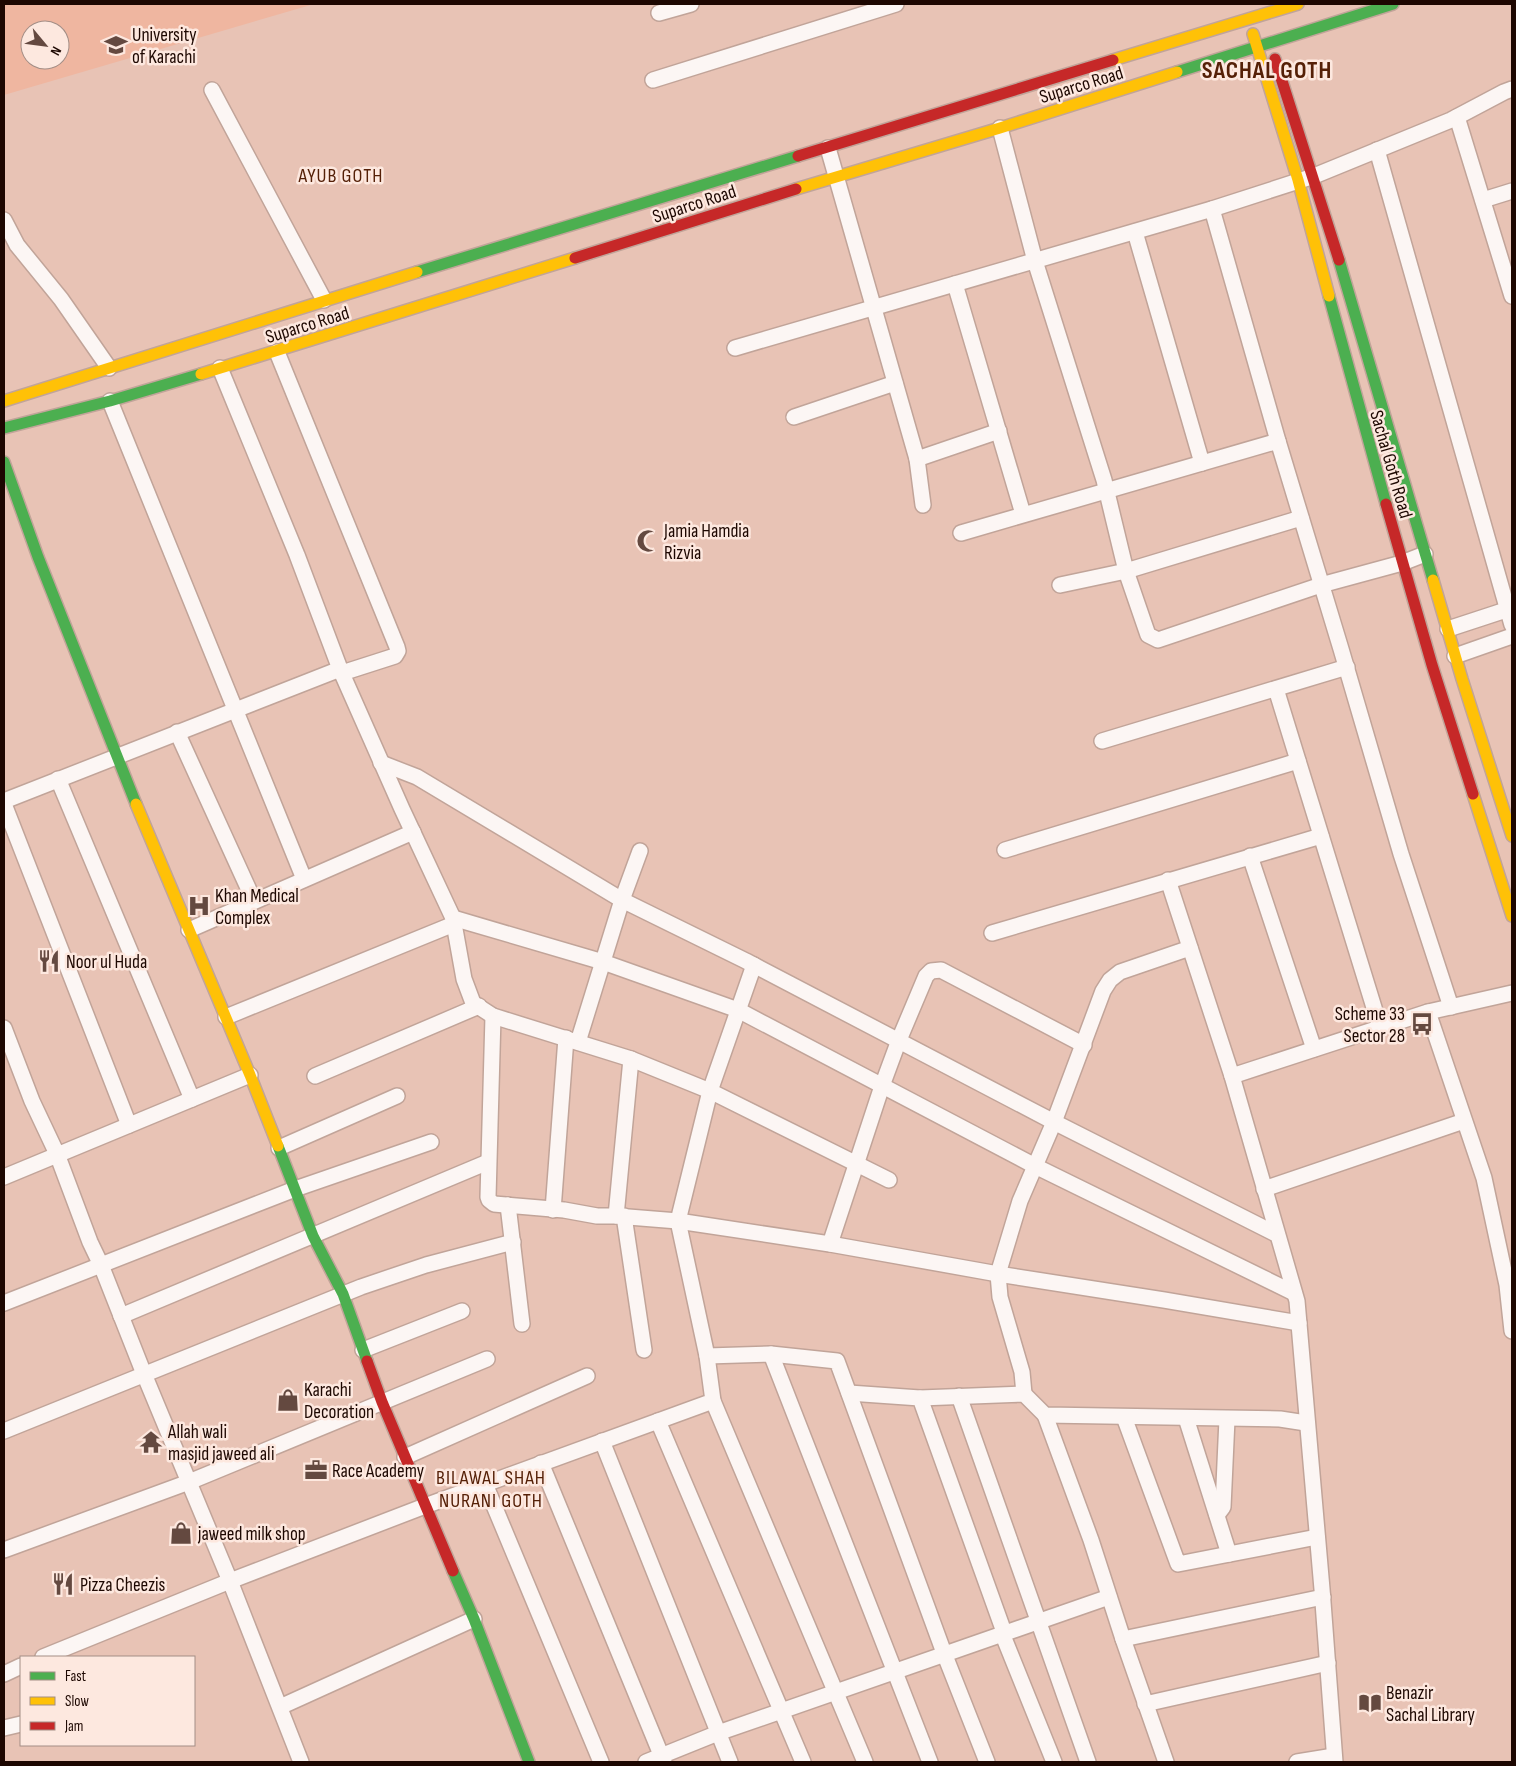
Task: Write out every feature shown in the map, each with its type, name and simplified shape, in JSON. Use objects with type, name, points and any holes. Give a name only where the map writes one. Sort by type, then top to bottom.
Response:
[{"type":"street","points":[[659,13],[691,4]]},
{"type":"street","points":[[653,80],[896,4]]},
{"type":"street","name":"Suparco Road","points":[[1262,23],[1298,4]]},
{"type":"street","name":"Suparco Road","points":[[4,401],[109,368],[280,320],[324,300],[828,148],[1262,23],[1393,4]]},
{"type":"street","name":"Suparco Road","points":[[4,428],[110,401],[220,368],[284,346],[837,176],[1000,128],[1257,47],[1262,23]]},
{"type":"street","name":"Sachal Goth Road","points":[[1262,23],[1257,47],[1298,180],[1353,389],[1402,563],[1426,637],[1432,665],[1512,916]]},
{"type":"street","name":"Sachal Goth Road","points":[[1262,23],[1314,176],[1376,380],[1455,656],[1512,836]]},
{"type":"street","points":[[735,348],[1135,232],[1314,176],[1457,117],[1512,89]]},
{"type":"street","points":[[212,90],[324,300]]},
{"type":"street","points":[[1457,117],[1512,296]]},
{"type":"street","points":[[1000,128],[1035,261],[1106,492],[1126,571],[1145,628],[1152,638],[1158,640],[1321,585],[1402,563],[1425,554]]},
{"type":"street","points":[[828,148],[918,459],[923,505]]},
{"type":"street","points":[[1377,150],[1510,608],[1512,625]]},
{"type":"street","points":[[1483,200],[1512,191]]},
{"type":"street","points":[[1212,209],[1278,441],[1347,667],[1401,854],[1451,1008]]},
{"type":"street","points":[[4,220],[17,245],[61,298],[109,368]]},
{"type":"street","points":[[1135,232],[1202,463]]},
{"type":"street","points":[[955,284],[1023,514]]},
{"type":"street","points":[[129,1125],[4,802],[235,710],[341,671],[395,656],[398,651],[397,647],[284,346]]},
{"type":"street","points":[[220,368],[297,555],[341,671],[454,921],[464,979],[473,1003],[493,1016],[631,1059],[710,1091],[889,1180]]},
{"type":"street","points":[[794,417],[895,383]]},
{"type":"street","points":[[110,401],[304,879]]},
{"type":"street","points":[[918,459],[999,431]]},
{"type":"street","points":[[961,533],[1278,441]]},
{"type":"street","points":[[4,462],[38,557],[116,756],[250,1075],[313,1236],[343,1294],[382,1402],[474,1619],[529,1762]]},
{"type":"street","points":[[1060,585],[1126,571],[1301,518]]},
{"type":"street","points":[[1448,629],[1510,608]]},
{"type":"street","points":[[1455,656],[1512,636]]},
{"type":"street","points":[[1102,741],[1347,667]]},
{"type":"street","points":[[1276,689],[1380,1028]]},
{"type":"street","points":[[177,732],[254,901]]},
{"type":"street","points":[[1005,850],[1298,761]]},
{"type":"street","points":[[381,763],[417,777],[622,900],[754,965],[1054,1122],[1276,1234]]},
{"type":"street","points":[[58,779],[192,1100]]},
{"type":"street","points":[[189,930],[413,832]]},
{"type":"street","points":[[992,933],[1321,836]]},
{"type":"street","points":[[553,1210],[572,1040],[603,962],[640,850]]},
{"type":"street","points":[[1250,856],[1314,1049]]},
{"type":"street","points":[[1168,880],[1232,1076],[1294,1293],[1299,1323],[1306,1422],[1323,1597],[1334,1759],[1297,1762]]},
{"type":"street","points":[[226,1017],[454,921],[603,962],[738,1010],[1035,1166],[1294,1293]]},
{"type":"street","points":[[1166,1762],[1091,1540],[1044,1415],[1024,1394],[1022,1372],[1000,1297],[998,1274],[1020,1201],[1054,1122],[1103,991],[1110,980],[1120,972],[1190,948]]},
{"type":"street","points":[[754,965],[710,1091],[678,1221],[707,1356],[712,1401],[866,1762]]},
{"type":"street","points":[[830,1244],[899,1040],[926,976],[931,971],[941,970],[1084,1045]]},
{"type":"street","points":[[1232,1076],[1428,1012],[1512,993]]},
{"type":"street","points":[[315,1076],[478,1006]]},
{"type":"street","points":[[1428,1012],[1484,1178],[1510,1299],[1512,1331]]},
{"type":"street","points":[[493,1016],[488,1162],[489,1200],[494,1204],[564,1210],[597,1216],[678,1221],[830,1244],[998,1274],[1299,1323]]},
{"type":"street","points":[[4,1028],[7,1047],[57,1154],[90,1242],[230,1581],[301,1762]]},
{"type":"street","points":[[631,1059],[620,1216],[644,1350]]},
{"type":"street","points":[[4,1177],[250,1075]]},
{"type":"street","points":[[279,1148],[397,1096]]},
{"type":"street","points":[[1264,1189],[1464,1121]]},
{"type":"street","points":[[4,1303],[295,1189],[431,1142]]},
{"type":"street","points":[[121,1316],[488,1162]]},
{"type":"street","points":[[508,1205],[522,1324]]},
{"type":"street","points":[[4,1431],[343,1294],[426,1265],[512,1242]]},
{"type":"street","points":[[363,1350],[462,1310]]},
{"type":"street","points":[[707,1356],[771,1354],[837,1361],[944,1653],[987,1762]]},
{"type":"street","points":[[771,1354],[930,1762]]},
{"type":"street","points":[[4,1550],[188,1482],[488,1359]]},
{"type":"street","points":[[405,1458],[587,1376]]},
{"type":"street","points":[[849,1393],[920,1398],[1024,1394]]},
{"type":"street","points":[[959,1396],[1088,1762]]},
{"type":"street","points":[[920,1398],[1003,1632],[1054,1762]]},
{"type":"street","points":[[46,1656],[230,1581],[425,1506],[712,1401]]},
{"type":"street","points":[[1044,1415],[1280,1419],[1306,1422]]},
{"type":"street","points":[[1124,1417],[1178,1564],[1317,1537]]},
{"type":"street","points":[[1186,1418],[1230,1554]]},
{"type":"street","points":[[1217,1515],[1223,1507],[1226,1418]]},
{"type":"street","points":[[658,1421],[803,1762]]},
{"type":"street","points":[[602,1441],[730,1762]]},
{"type":"street","points":[[542,1464],[663,1759]]},
{"type":"street","points":[[485,1484],[601,1762]]},
{"type":"street","points":[[646,1762],[663,1759],[718,1733],[1003,1632],[1109,1597]]},
{"type":"street","points":[[1123,1639],[1323,1597]]},
{"type":"street","points":[[280,1707],[474,1619]]},
{"type":"street","points":[[1145,1704],[1328,1663]]},
{"type":"street","points":[[4,1674],[20,1666]]},
{"type":"street","points":[[4,1728],[20,1724]]},
{"type":"shaded area","name":"University of Karachi","points":[[4,4],[314,4],[4,95]]},
{"type":"traffic: fast","points":[[1177,72],[1393,4]]},
{"type":"traffic: fast","points":[[417,272],[798,156]]},
{"type":"traffic: fast","points":[[1339,260],[1433,580]]},
{"type":"traffic: fast","points":[[1329,296],[1386,504]]},
{"type":"traffic: fast","points":[[4,428],[110,401],[201,374]]},
{"type":"traffic: fast","points":[[4,462],[38,557],[136,804]]},
{"type":"traffic: fast","points":[[278,1146],[313,1236],[343,1294],[367,1361]]},
{"type":"traffic: fast","points":[[453,1571],[474,1619],[529,1762]]},
{"type":"traffic: slow","points":[[1113,60],[1298,4]]},
{"type":"traffic: slow","points":[[1253,34],[1298,180],[1329,296]]},
{"type":"traffic: slow","points":[[796,189],[1000,128],[1177,72]]},
{"type":"traffic: slow","points":[[201,374],[575,258]]},
{"type":"traffic: slow","points":[[4,401],[417,272]]},
{"type":"traffic: slow","points":[[1433,580],[1512,836]]},
{"type":"traffic: slow","points":[[1473,794],[1512,916]]},
{"type":"traffic: slow","points":[[136,804],[278,1146]]},
{"type":"traffic: jam","points":[[1275,59],[1339,260]]},
{"type":"traffic: jam","points":[[798,156],[1113,60]]},
{"type":"traffic: jam","points":[[575,258],[796,189]]},
{"type":"traffic: jam","points":[[1386,504],[1432,665],[1473,794]]},
{"type":"traffic: jam","points":[[367,1361],[382,1402],[453,1571]]},
{"type":"place","name":"University of Karachi","points":[[116,45]]},
{"type":"place","name":"Jamia Hamdia Rizvia","points":[[648,541]]},
{"type":"place","name":"Khan Medical Complex","points":[[199,906]]},
{"type":"place","name":"Noor ul Huda","points":[[49,961]]},
{"type":"place","name":"Scheme 33 Sector 28","points":[[1422,1024]]},
{"type":"place","name":"Karachi Decoration","points":[[288,1400]]},
{"type":"place","name":"Allah wali masjid jaweed ali","points":[[151,1442]]},
{"type":"place","name":"Race Academy","points":[[316,1470]]},
{"type":"place","name":"jaweed milk shop","points":[[181,1533]]},
{"type":"place","name":"Pizza Cheezis","points":[[63,1584]]},
{"type":"place","name":"Benazir Sachal Library","points":[[1370,1703]]},
{"type":"district","name":"SACHAL GOTH","points":[[1267,70]]},
{"type":"district","name":"AYUB GOTH","points":[[341,175]]},
{"type":"district","name":"BILAWAL SHAH NURANI GOTH","points":[[491,1488]]}]
